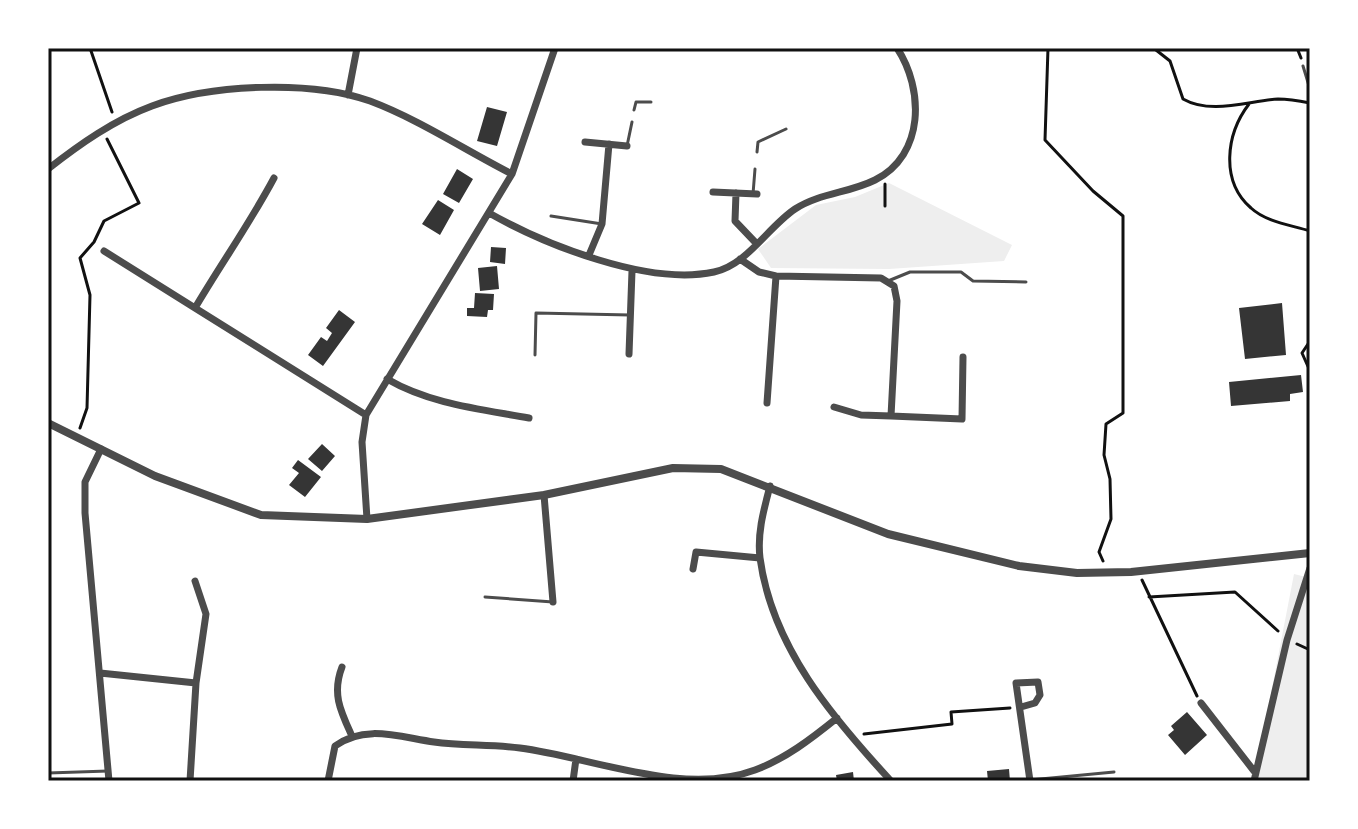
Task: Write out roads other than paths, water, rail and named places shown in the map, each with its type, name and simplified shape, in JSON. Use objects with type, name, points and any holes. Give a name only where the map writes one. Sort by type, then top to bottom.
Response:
[{"type":"street","points":[[348,95],[357,48]]},
{"type":"street","points":[[367,519],[362,442],[366,415],[512,174],[555,48]]},
{"type":"street","points":[[489,213],[530,236],[632,271],[713,272],[740,259],[755,242],[807,202],[848,190],[885,173],[894,164],[915,129],[916,94],[909,67],[897,48]]},
{"type":"street","points":[[48,169],[115,123],[154,105],[202,95],[296,85],[371,102],[512,174]]},
{"type":"street","points":[[585,142],[627,146]]},
{"type":"street","points":[[589,255],[602,224],[609,144]]},
{"type":"street","points":[[195,308],[231,248],[244,234],[274,178]]},
{"type":"street","points":[[713,192],[755,194]]},
{"type":"street","points":[[736,193],[735,221],[755,242]]},
{"type":"street","points":[[104,251],[366,415]]},
{"type":"street","points":[[740,259],[759,272],[776,276],[888,281],[897,292],[891,416]]},
{"type":"street","points":[[629,354],[632,271]]},
{"type":"street","points":[[767,403],[776,276]]},
{"type":"street","points":[[834,407],[861,415],[962,419],[963,357]]},
{"type":"street","points":[[387,379],[406,390],[468,408],[529,418]]},
{"type":"street","points":[[48,423],[155,476],[261,515],[367,519],[544,495],[673,468],[721,469],[888,534],[929,547],[1019,566],[1108,573],[1138,572],[1310,553]]},
{"type":"street","points":[[101,449],[85,482],[85,513],[109,781]]},
{"type":"street","points":[[770,486],[761,525],[760,558],[777,623],[795,662],[851,736],[891,781]]},
{"type":"street","points":[[544,495],[553,602]]},
{"type":"street","points":[[693,569],[696,552],[760,558]]},
{"type":"street","points":[[1254,781],[1287,640],[1310,568]]},
{"type":"street","points":[[190,781],[196,683],[206,614],[195,581]]},
{"type":"street","points":[[342,667],[336,681],[337,706],[351,734]]},
{"type":"street","points":[[100,673],[196,683]]},
{"type":"street","points":[[1201,703],[1254,771]]},
{"type":"street","points":[[1021,707],[1030,780]]},
{"type":"street","points":[[328,781],[335,746],[351,734],[366,731],[441,743],[520,748],[666,777],[709,777],[752,771],[787,755],[837,718]]},
{"type":"street","points":[[573,781],[576,759]]},
{"type":"lane","points":[[1303,66],[1308,74],[1310,89]]},
{"type":"lane","points":[[634,110],[636,102],[651,102]]},
{"type":"lane","points":[[627,146],[632,122]]},
{"type":"lane","points":[[757,152],[758,142],[786,129]]},
{"type":"lane","points":[[755,169],[755,194]]},
{"type":"lane","points":[[551,216],[602,224]]},
{"type":"lane","points":[[888,281],[910,272],[961,272],[973,281],[1026,282]]},
{"type":"lane","points":[[535,355],[536,313],[630,315]]},
{"type":"lane","points":[[485,597],[553,602]]},
{"type":"lane","points":[[48,773],[108,771]]},
{"type":"lane","points":[[1030,780],[1114,772]]}]
